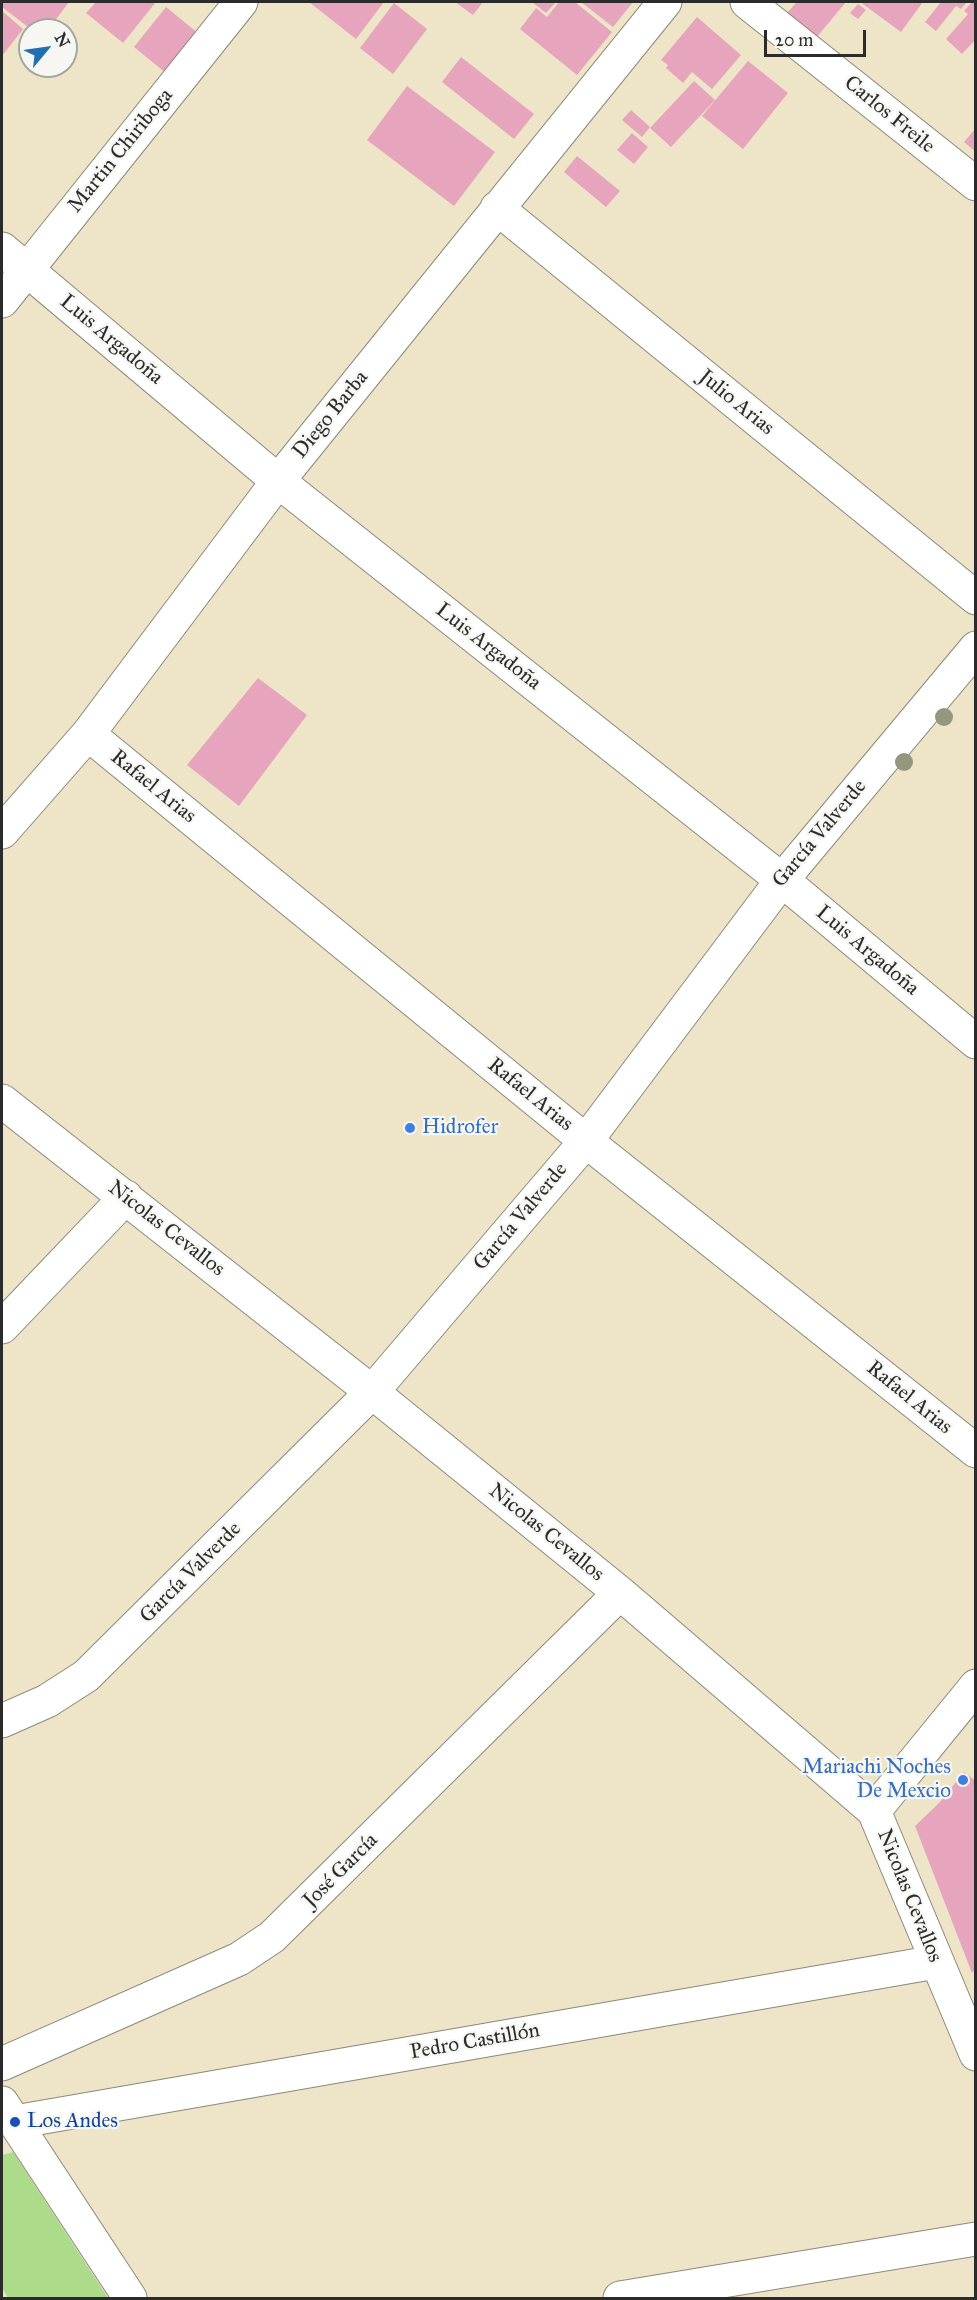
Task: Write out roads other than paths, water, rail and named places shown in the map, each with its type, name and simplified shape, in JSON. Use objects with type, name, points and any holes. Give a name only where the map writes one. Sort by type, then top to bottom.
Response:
[{"type":"street","name":"Martin Chiriboga","points":[[2,301],[241,2]]},
{"type":"street","name":"Diego Barba","points":[[2,832],[88,734],[278,481],[665,2]]},
{"type":"street","name":"Carlos Freile","points":[[747,2],[975,184]]},
{"type":"street","name":"Julio Arias","points":[[497,208],[975,598]]},
{"type":"street","name":"Luis Argadoña","points":[[2,249],[278,481],[782,880],[975,1042]]},
{"type":"street","name":"García Valverde","points":[[2,1721],[47,1701],[86,1676],[372,1392],[586,1141],[782,880],[975,648]]},
{"type":"street","name":"Rafael Arias","points":[[88,734],[586,1141],[975,1451]]},
{"type":"street","name":"Nicolas Cevallos","points":[[2,1101],[372,1392],[620,1593],[874,1811],[975,2055]]},
{"type":"street","points":[[2,1327],[126,1197]]},
{"type":"street","name":"José García","points":[[2,2064],[239,1959],[272,1937],[620,1593]]},
{"type":"street","points":[[874,1811],[975,1686]]},
{"type":"street","name":"Pedro Castillón","points":[[8,2113],[936,1962]]},
{"type":"street","points":[[8,2113],[130,2298]]},
{"type":"street","points":[[620,2298],[975,2239]]},
{"type":"place","name":"Hidrofer","points":[[410,1128]]},
{"type":"place","name":"Mariachi Noches De Mexcio","points":[[963,1780]]},
{"type":"place","name":"Los Andes","points":[[15,2122]]}]
